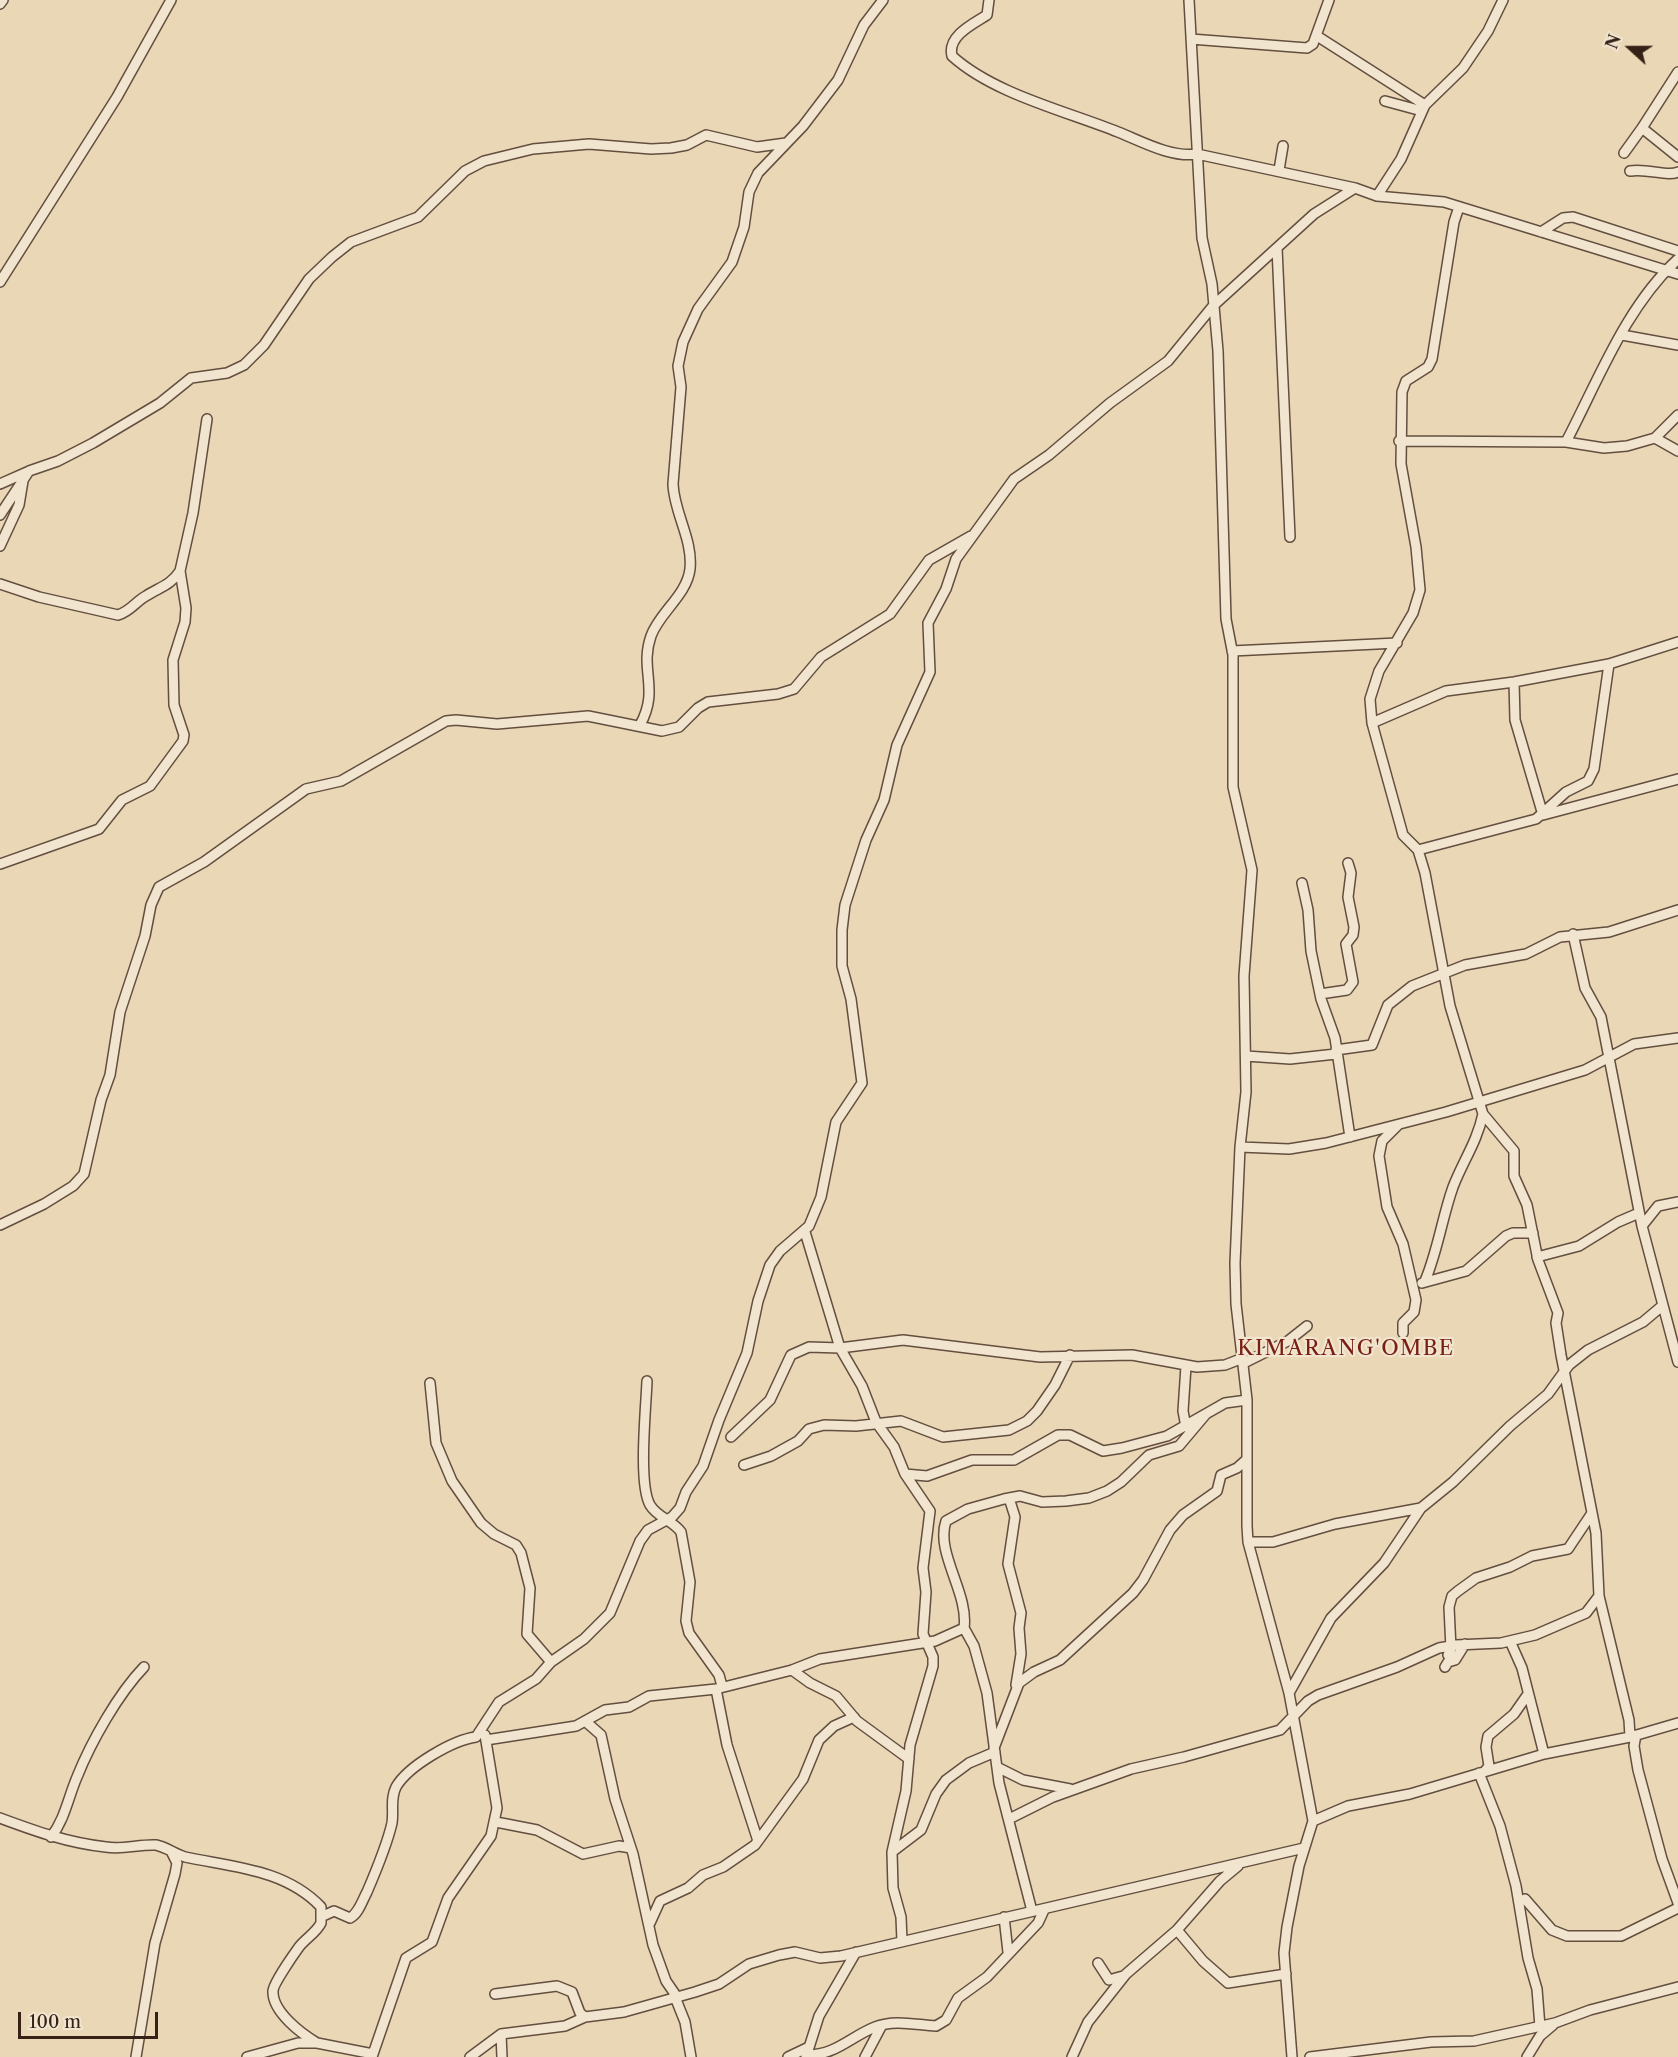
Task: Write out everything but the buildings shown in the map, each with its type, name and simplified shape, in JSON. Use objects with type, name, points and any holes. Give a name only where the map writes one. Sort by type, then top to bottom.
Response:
[{"type":"street","points":[[0,4],[3,0]]},
{"type":"street","points":[[0,282],[117,97],[171,0]]},
{"type":"street","points":[[640,725],[650,702],[650,674],[646,656],[652,635],[685,583],[690,570],[689,544],[674,495],[674,461],[681,387],[680,353],[699,309],[732,262],[741,242],[753,184],[758,173],[803,126],[838,80],[864,25],[883,0]]},
{"type":"street","points":[[989,0],[987,15],[961,32],[953,43],[952,56],[1002,87],[1152,145],[1279,170],[1355,188],[1377,196],[1437,201],[1678,274]]},
{"type":"street","points":[[1189,0],[1202,238],[1212,285],[1218,351],[1226,619],[1232,651],[1233,787],[1252,870],[1250,924],[1244,960],[1246,1092],[1240,1146],[1234,1263],[1247,1400],[1248,1542],[1289,1693],[1313,1821],[1304,1848],[1287,1927],[1286,1974],[1292,2057]]},
{"type":"street","points":[[1191,39],[1307,48],[1313,44],[1317,36],[1329,0]]},
{"type":"street","points":[[1377,196],[1401,159],[1424,108],[1463,68],[1488,31],[1503,0]]},
{"type":"street","points":[[1317,36],[1424,108]]},
{"type":"street","points":[[1624,153],[1676,81],[1678,72]]},
{"type":"street","points":[[1385,101],[1424,108]]},
{"type":"street","points":[[1642,128],[1678,158]]},
{"type":"street","points":[[0,484],[58,461],[93,443],[160,403],[194,377],[227,373],[244,365],[264,345],[309,279],[332,257],[351,242],[418,217],[465,171],[483,161],[533,149],[589,144],[651,149],[671,148],[687,145],[706,135],[757,147],[786,143]]},
{"type":"street","points":[[1279,170],[1283,146]]},
{"type":"street","points":[[1630,171],[1648,169],[1669,174],[1678,172]]},
{"type":"street","points":[[323,1916],[334,1911],[350,1918],[357,1912],[392,1824],[392,1799],[399,1784],[417,1766],[442,1750],[460,1740],[476,1737],[488,1716],[500,1702],[536,1679],[551,1662],[584,1639],[610,1613],[640,1540],[648,1530],[666,1520],[680,1508],[686,1492],[704,1467],[719,1419],[747,1353],[758,1301],[770,1265],[780,1251],[805,1232],[821,1197],[836,1122],[862,1083],[851,999],[842,966],[845,905],[866,840],[884,800],[897,745],[930,672],[927,630],[931,615],[946,590],[956,559],[1014,478],[1049,455],[1110,403],[1168,361],[1213,306],[1314,214],[1355,188]]},
{"type":"street","points":[[1459,207],[1454,222],[1432,359],[1428,367],[1404,384],[1400,441],[1420,590],[1413,613],[1373,684],[1369,706],[1403,835],[1407,842],[1418,850],[1429,890],[1450,1006],[1483,1114],[1514,1151],[1514,1176],[1527,1205],[1538,1257],[1558,1314],[1556,1323],[1564,1371],[1597,1544],[1599,1596],[1633,1736],[1638,1770],[1660,1851],[1678,1905],[1621,1936],[1567,1936],[1552,1930],[1525,1899]]},
{"type":"street","points":[[1541,232],[1563,218],[1573,217],[1678,251]]},
{"type":"street","points":[[1278,249],[1290,537]]},
{"type":"street","points":[[1566,442],[1622,335],[1665,270],[1678,259]]},
{"type":"street","points":[[1622,335],[1678,345]]},
{"type":"street","points":[[1400,441],[1566,442],[1604,448],[1643,443],[1655,438],[1678,415]]},
{"type":"street","points":[[0,864],[99,829],[122,800],[150,786],[183,741],[183,732],[174,705],[172,678],[174,652],[182,634],[186,608],[180,571],[193,513],[207,419]]},
{"type":"street","points":[[1655,438],[1678,452]]},
{"type":"street","points":[[0,514],[26,475]]},
{"type":"street","points":[[0,546],[19,505],[26,475]]},
{"type":"street","points":[[0,1225],[44,1204],[73,1186],[84,1174],[101,1100],[110,1075],[123,1001],[145,936],[151,905],[159,887],[204,862],[306,789],[341,781],[446,722],[456,720],[497,724],[588,716],[622,725],[640,725],[657,731],[667,731],[680,727],[698,708],[708,702],[795,689],[821,657],[890,614],[929,560],[974,534]]},
{"type":"street","points":[[0,584],[39,597],[118,615],[130,610],[148,594],[169,585],[180,571]]},
{"type":"street","points":[[1372,723],[1446,691],[1514,682],[1609,664],[1678,642]]},
{"type":"street","points":[[1232,651],[1397,643]]},
{"type":"street","points":[[1543,815],[1566,792],[1588,781],[1594,769],[1609,664]]},
{"type":"street","points":[[1514,682],[1515,720],[1543,815]]},
{"type":"street","points":[[1418,850],[1678,779]]},
{"type":"street","points":[[1320,994],[1347,990],[1353,982],[1346,944],[1353,935],[1354,927],[1347,891],[1351,873],[1348,863]]},
{"type":"street","points":[[1302,883],[1308,910],[1311,951],[1320,994],[1335,1038],[1350,1137]]},
{"type":"street","points":[[1246,1056],[1290,1059],[1372,1045],[1392,1000],[1412,986],[1465,965],[1526,954],[1560,937],[1609,932],[1678,910]]},
{"type":"street","points":[[1573,934],[1585,988],[1600,1012],[1639,1213],[1654,1264],[1662,1306],[1676,1346],[1678,1362]]},
{"type":"street","points":[[1240,1146],[1289,1149],[1350,1137],[1480,1102],[1585,1070],[1610,1058],[1620,1049],[1634,1044],[1678,1038]]},
{"type":"street","points":[[1425,1281],[1439,1244],[1453,1187],[1470,1155],[1483,1114]]},
{"type":"street","points":[[1401,1123],[1382,1141],[1379,1156],[1387,1207],[1403,1244],[1414,1286],[1416,1308],[1403,1323],[1402,1333]]},
{"type":"street","points":[[1642,1226],[1658,1206],[1678,1202]]},
{"type":"street","points":[[1538,1257],[1579,1246],[1618,1222],[1639,1213]]},
{"type":"street","points":[[805,1232],[840,1348],[862,1386],[876,1422],[894,1447],[905,1474],[930,1511],[923,1568],[926,1593],[923,1634],[933,1657],[933,1666],[910,1744],[906,1791],[892,1852],[893,1888],[901,1917],[902,1941]]},
{"type":"street","points":[[1414,1286],[1466,1271],[1506,1236],[1513,1233],[1533,1233]]},
{"type":"street","points":[[1289,1693],[1331,1618],[1384,1563],[1421,1508],[1454,1482],[1510,1426],[1548,1394],[1564,1371],[1588,1350],[1643,1322],[1662,1306]]},
{"type":"street","points":[[731,1437],[770,1400],[791,1355],[809,1347],[840,1348],[903,1340],[1040,1357],[1139,1356],[1186,1366],[1225,1365],[1244,1361],[1288,1341],[1307,1326]]},
{"type":"street","points":[[744,1465],[767,1458],[786,1448],[816,1426],[856,1426],[901,1421],[937,1437],[1009,1430],[1027,1421],[1037,1411],[1055,1385],[1070,1355]]},
{"type":"street","points":[[1186,1366],[1183,1411],[1186,1427]]},
{"type":"street","points":[[647,1381],[645,1488],[648,1502],[681,1532],[687,1553],[690,1582],[686,1621],[689,1633],[700,1653],[719,1675],[727,1745],[758,1841]]},
{"type":"street","points":[[430,1383],[436,1443],[443,1463],[459,1493],[481,1523],[494,1534],[516,1545],[521,1553],[530,1588],[527,1634],[551,1662]]},
{"type":"street","points":[[905,1474],[927,1476],[972,1460],[1014,1460],[1058,1435],[1070,1435],[1095,1449],[1108,1451],[1155,1440],[1186,1427],[1225,1403],[1247,1400]]},
{"type":"street","points":[[1032,1911],[997,1767],[987,1692],[974,1646],[964,1628],[964,1602],[947,1549],[944,1529],[952,1516],[1009,1498],[1020,1496],[1042,1502],[1066,1501],[1089,1498],[1107,1491],[1121,1482],[1149,1455],[1179,1446],[1206,1414]]},
{"type":"street","points":[[1015,1690],[1026,1677],[1060,1660],[1133,1593],[1178,1520],[1217,1491],[1221,1475],[1237,1468],[1246,1460]]},
{"type":"street","points":[[892,1852],[921,1830],[936,1794],[946,1780],[969,1763],[994,1750],[1015,1690],[1022,1654],[1019,1628],[1021,1613],[1008,1564],[1016,1517],[1009,1498]]},
{"type":"street","points":[[1248,1542],[1273,1542],[1335,1524],[1421,1508]]},
{"type":"street","points":[[1448,1657],[1449,1607],[1454,1594],[1476,1578],[1532,1556],[1568,1549],[1592,1513]]},
{"type":"street","points":[[1448,1657],[1464,1644],[1510,1641],[1572,1621],[1590,1610],[1599,1596]]},
{"type":"street","points":[[486,1740],[576,1726],[605,1710],[629,1707],[649,1696],[719,1687],[792,1670],[820,1659],[926,1642],[960,1632],[964,1628]]},
{"type":"street","points":[[1510,1641],[1522,1668],[1544,1754]]},
{"type":"street","points":[[1009,1819],[1073,1789],[1131,1769],[1184,1757],[1280,1730],[1318,1695],[1397,1667],[1439,1648],[1448,1657],[1457,1658],[1464,1644]]},
{"type":"street","points":[[51,1837],[62,1819],[78,1774],[115,1703],[144,1667]]},
{"type":"street","points":[[792,1670],[810,1683],[836,1696],[854,1717],[909,1759]]},
{"type":"street","points":[[1482,1772],[1489,1766],[1486,1747],[1488,1736],[1514,1714],[1528,1694]]},
{"type":"street","points":[[650,1923],[660,1900],[688,1888],[706,1873],[727,1864],[758,1841],[803,1779],[819,1740],[834,1726],[854,1717]]},
{"type":"street","points":[[585,1722],[601,1735],[615,1799],[631,1848],[660,1967],[670,1990],[676,1997],[685,2022],[691,2057]]},
{"type":"street","points":[[1313,1821],[1333,1810],[1410,1794],[1544,1754],[1633,1736],[1678,1723]]},
{"type":"street","points":[[247,2057],[298,2043],[317,2043],[373,2056],[406,1958],[432,1942],[448,1898],[486,1845],[495,1822],[496,1800],[484,1726]]},
{"type":"street","points":[[997,1767],[1023,1780],[1073,1789]]},
{"type":"street","points":[[1482,1772],[1500,1826],[1516,1886],[1528,1958],[1537,1989],[1540,2027]]},
{"type":"street","points":[[0,1818],[51,1837],[104,1847],[160,1846],[185,1857],[264,1873],[311,1899],[321,1907],[323,1916],[319,1928],[298,1949],[276,1981],[273,1992],[277,2004],[290,2021],[317,2043]]},
{"type":"street","points":[[495,1822],[544,1833],[583,1854],[619,1846],[631,1848]]},
{"type":"street","points":[[471,2057],[501,2034],[565,2026],[585,2017],[624,2012],[719,1984],[742,1967],[779,1955],[795,1952],[830,1958],[1304,1848]]},
{"type":"street","points":[[136,2057],[155,1943],[176,1874],[177,1863],[171,1851]]},
{"type":"street","points":[[1098,1962],[1109,1980],[1117,1980],[1126,1974],[1177,1930],[1220,1881],[1240,1864]]},
{"type":"street","points":[[788,2057],[834,2051],[882,2025],[942,2024],[958,1998],[987,1977],[1008,1952],[1038,1923],[1044,1910]]},
{"type":"street","points":[[1004,1917],[1008,1952]]},
{"type":"street","points":[[1177,1930],[1203,1961],[1228,1983],[1286,1974]]},
{"type":"street","points":[[808,2053],[819,2016],[856,1952]]},
{"type":"street","points":[[1072,2057],[1088,2022],[1126,1974]]},
{"type":"street","points":[[495,1994],[541,1988],[567,1988],[572,1992],[580,2013],[585,2017]]},
{"type":"street","points":[[1310,2057],[1431,2042],[1474,2041],[1540,2027],[1590,2010],[1678,1988]]},
{"type":"street","points":[[1527,2057],[1540,2036],[1555,2023]]},
{"type":"street","points":[[865,2057],[882,2025]]},
{"type":"street","points":[[501,2034],[502,2057]]},
{"type":"district","name":"KIMARANG'OMBE","points":[[1346,1349]]}]
